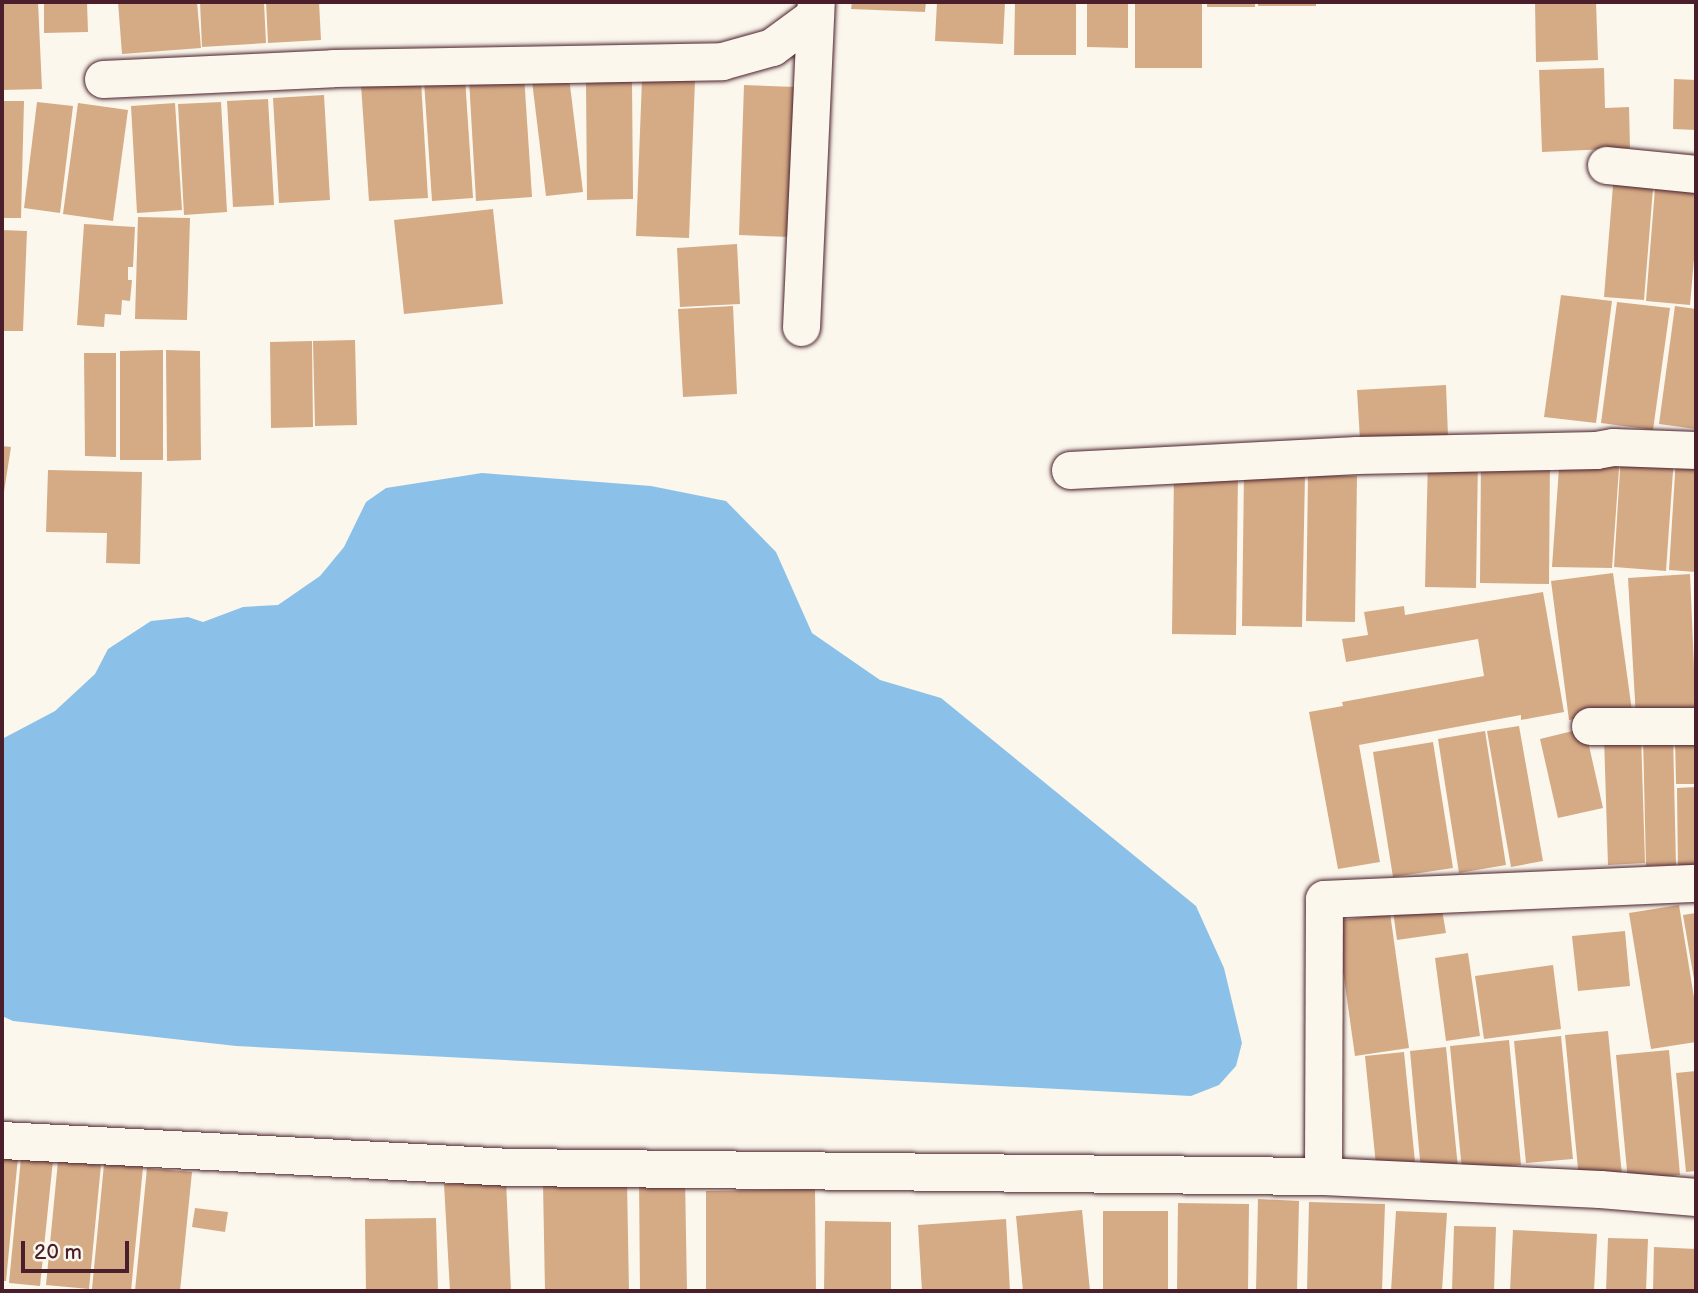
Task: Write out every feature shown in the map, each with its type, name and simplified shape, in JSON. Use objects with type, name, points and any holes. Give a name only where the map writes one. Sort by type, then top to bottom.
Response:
[{"type":"street","points":[[103,79],[333,68],[722,61],[772,47],[815,9]]},
{"type":"street","points":[[801,327],[815,9]]},
{"type":"street","points":[[1606,164],[1696,174]]},
{"type":"street","points":[[1070,470],[1357,455],[1596,450],[1613,447],[1696,450]]},
{"type":"street","points":[[1590,726],[1696,726]]},
{"type":"street","points":[[1323,1176],[1324,899],[1696,883]]},
{"type":"street","points":[[2,1140],[511,1167],[1323,1176],[1600,1189],[1696,1197]]},
{"type":"water","points":[[482,473],[651,486],[726,501],[776,552],[812,633],[880,680],[941,698],[1196,906],[1224,968],[1242,1043],[1236,1066],[1219,1085],[1191,1096],[236,1046],[13,1021],[2,1016],[2,739],[55,711],[95,674],[108,649],[151,621],[188,617],[203,622],[243,607],[278,605],[320,576],[344,547],[366,502],[386,488]]},
{"type":"building","points":[[2,2],[38,2],[42,89],[2,90]]},
{"type":"building","points":[[44,2],[87,2],[88,32],[44,33]]},
{"type":"building","points":[[118,2],[197,2],[201,48],[122,54]]},
{"type":"building","points":[[200,2],[264,2],[266,43],[202,47]]},
{"type":"building","points":[[266,2],[319,2],[321,40],[268,43]]},
{"type":"building","points":[[852,2],[926,2],[925,12],[851,9]]},
{"type":"building","points":[[937,2],[1005,2],[1003,44],[935,41]]},
{"type":"building","points":[[1015,2],[1076,2],[1076,55],[1014,55]]},
{"type":"building","points":[[1087,2],[1128,2],[1128,48],[1087,47]]},
{"type":"building","points":[[1135,2],[1202,2],[1202,68],[1135,68]]},
{"type":"building","points":[[1207,2],[1255,2],[1255,7],[1207,7]]},
{"type":"building","points":[[1258,2],[1316,2],[1316,6],[1258,6]]},
{"type":"building","points":[[1535,2],[1596,2],[1598,60],[1536,62]]},
{"type":"building","points":[[1604,68],[1605,108],[1629,107],[1630,148],[1542,152],[1539,70]]},
{"type":"building","points":[[524,75],[532,197],[476,201],[469,79]]},
{"type":"building","points":[[569,77],[583,192],[546,196],[532,81]]},
{"type":"building","points":[[465,78],[473,198],[432,201],[424,81]]},
{"type":"building","points":[[642,79],[695,80],[689,238],[636,236]]},
{"type":"building","points":[[1674,79],[1696,80],[1696,130],[1673,129]]},
{"type":"building","points":[[421,81],[428,198],[369,201],[361,85]]},
{"type":"building","points":[[632,81],[633,199],[587,200],[586,82]]},
{"type":"building","points":[[744,85],[796,87],[791,237],[739,235]]},
{"type":"building","points":[[324,95],[330,200],[279,203],[273,98]]},
{"type":"building","points":[[268,99],[274,205],[233,207],[227,101]]},
{"type":"building","points":[[2,101],[24,101],[21,218],[2,218]]},
{"type":"building","points":[[37,102],[73,106],[60,213],[24,208]]},
{"type":"building","points":[[221,102],[227,212],[184,215],[178,104]]},
{"type":"building","points":[[78,103],[128,110],[113,221],[63,214]]},
{"type":"building","points":[[175,103],[182,210],[137,213],[131,106]]},
{"type":"building","points":[[1614,173],[1654,176],[1644,300],[1604,297]]},
{"type":"building","points":[[1656,176],[1696,179],[1696,236],[1690,305],[1646,301]]},
{"type":"building","points":[[493,209],[503,304],[404,314],[394,220]]},
{"type":"building","points":[[138,217],[190,218],[187,320],[135,319]]},
{"type":"building","points":[[84,224],[135,227],[133,267],[128,267],[128,280],[132,280],[130,301],[122,300],[121,315],[105,314],[104,327],[77,325]]},
{"type":"building","points":[[2,230],[27,231],[23,331],[2,331]]},
{"type":"building","points":[[737,244],[740,304],[680,307],[677,248]]},
{"type":"building","points":[[1561,295],[1612,301],[1596,423],[1544,417]]},
{"type":"building","points":[[1617,302],[1670,308],[1653,430],[1601,423]]},
{"type":"building","points":[[733,306],[737,394],[683,397],[678,309]]},
{"type":"building","points":[[1675,306],[1696,309],[1696,429],[1659,424]]},
{"type":"building","points":[[355,340],[357,425],[315,426],[313,341]]},
{"type":"building","points":[[312,341],[313,427],[271,428],[270,342]]},
{"type":"building","points":[[163,350],[163,460],[120,460],[120,351]]},
{"type":"building","points":[[166,350],[200,351],[201,460],[167,461]]},
{"type":"building","points":[[84,353],[116,353],[116,457],[85,456]]},
{"type":"building","points":[[1446,385],[1448,436],[1360,440],[1357,390]]},
{"type":"building","points":[[2,446],[11,447],[3,498],[2,498]]},
{"type":"building","points":[[1560,454],[1620,454],[1612,568],[1552,567]]},
{"type":"building","points":[[1621,454],[1674,457],[1666,571],[1614,567]]},
{"type":"building","points":[[1428,457],[1478,459],[1476,588],[1425,587]]},
{"type":"building","points":[[1481,458],[1550,458],[1549,584],[1480,583]]},
{"type":"building","points":[[1676,458],[1696,460],[1696,572],[1669,570]]},
{"type":"building","points":[[48,470],[142,472],[140,564],[106,563],[107,533],[46,532]]},
{"type":"building","points":[[1174,472],[1238,473],[1236,635],[1172,634]]},
{"type":"building","points":[[1244,474],[1305,474],[1302,627],[1242,626]]},
{"type":"building","points":[[1308,475],[1357,476],[1355,622],[1306,621]]},
{"type":"building","points":[[1613,573],[1632,711],[1569,720],[1551,581]]},
{"type":"building","points":[[1690,574],[1696,714],[1636,718],[1628,578]]},
{"type":"building","points":[[1543,592],[1564,712],[1521,720],[1521,715],[1359,745],[1380,862],[1338,869],[1309,712],[1343,706],[1342,702],[1484,676],[1478,639],[1346,662],[1342,639],[1368,635],[1364,612],[1404,606],[1405,615]]},
{"type":"building","points":[[1519,726],[1543,861],[1511,867],[1487,731]]},
{"type":"building","points":[[1585,728],[1603,808],[1558,818],[1540,739]]},
{"type":"building","points":[[1485,731],[1506,865],[1459,873],[1438,739]]},
{"type":"building","points":[[1641,735],[1645,863],[1608,865],[1604,736]]},
{"type":"building","points":[[1673,735],[1676,865],[1646,866],[1643,736]]},
{"type":"building","points":[[1696,736],[1696,784],[1676,784],[1675,737]]},
{"type":"building","points":[[1433,742],[1453,868],[1393,877],[1373,752]]},
{"type":"building","points":[[1696,787],[1696,870],[1678,871],[1677,788]]},
{"type":"building","points":[[1441,904],[1446,933],[1397,940],[1393,911]]},
{"type":"building","points":[[1679,905],[1696,1010],[1696,1042],[1651,1049],[1629,913]]},
{"type":"building","points":[[1390,913],[1409,1048],[1355,1056],[1336,921]]},
{"type":"building","points":[[1696,913],[1696,985],[1695,985],[1683,915]]},
{"type":"building","points":[[1625,931],[1630,986],[1578,991],[1572,936]]},
{"type":"building","points":[[1468,953],[1480,1036],[1446,1041],[1435,958]]},
{"type":"building","points":[[1553,965],[1561,1029],[1484,1039],[1475,976]]},
{"type":"building","points":[[1608,1031],[1622,1175],[1579,1179],[1565,1035]]},
{"type":"building","points":[[1561,1036],[1573,1159],[1526,1163],[1514,1041]]},
{"type":"building","points":[[1509,1040],[1521,1165],[1462,1170],[1450,1046]]},
{"type":"building","points":[[1446,1047],[1458,1168],[1421,1171],[1410,1051]]},
{"type":"building","points":[[1669,1050],[1680,1175],[1628,1181],[1616,1055]]},
{"type":"building","points":[[1404,1052],[1415,1162],[1376,1165],[1365,1056]]},
{"type":"building","points":[[1696,1071],[1696,1171],[1686,1172],[1676,1073]]},
{"type":"building","points":[[2,1155],[18,1157],[6,1281],[2,1281]]},
{"type":"building","points":[[21,1158],[53,1160],[40,1286],[9,1283]]},
{"type":"building","points":[[58,1161],[101,1165],[89,1289],[46,1285]]},
{"type":"building","points":[[104,1164],[143,1167],[131,1291],[92,1289]]},
{"type":"building","points":[[147,1168],[192,1172],[180,1291],[135,1291]]},
{"type":"building","points":[[685,1177],[687,1291],[640,1291],[639,1178]]},
{"type":"building","points":[[506,1181],[511,1291],[450,1291],[444,1184]]},
{"type":"building","points":[[627,1181],[629,1291],[545,1291],[543,1183]]},
{"type":"building","points":[[815,1189],[816,1291],[706,1291],[706,1191]]},
{"type":"building","points":[[1258,1199],[1299,1201],[1297,1291],[1256,1291]]},
{"type":"building","points":[[1309,1202],[1385,1204],[1382,1291],[1307,1291]]},
{"type":"building","points":[[1178,1203],[1249,1204],[1248,1291],[1177,1291]]},
{"type":"building","points":[[195,1208],[228,1212],[225,1232],[192,1227]]},
{"type":"building","points":[[1082,1210],[1090,1291],[1023,1291],[1016,1216]]},
{"type":"building","points":[[1103,1211],[1168,1211],[1168,1291],[1103,1291]]},
{"type":"building","points":[[1396,1211],[1447,1213],[1442,1291],[1391,1291]]},
{"type":"building","points":[[436,1218],[438,1291],[366,1291],[365,1219]]},
{"type":"building","points":[[1006,1219],[1010,1291],[922,1291],[918,1225]]},
{"type":"building","points":[[825,1221],[891,1222],[891,1291],[824,1291]]},
{"type":"building","points":[[1454,1226],[1496,1227],[1494,1291],[1452,1291]]},
{"type":"building","points":[[1513,1230],[1597,1234],[1594,1291],[1510,1291]]},
{"type":"building","points":[[1608,1238],[1648,1239],[1646,1291],[1606,1291]]},
{"type":"building","points":[[1654,1247],[1696,1249],[1696,1291],[1653,1291]]}]
